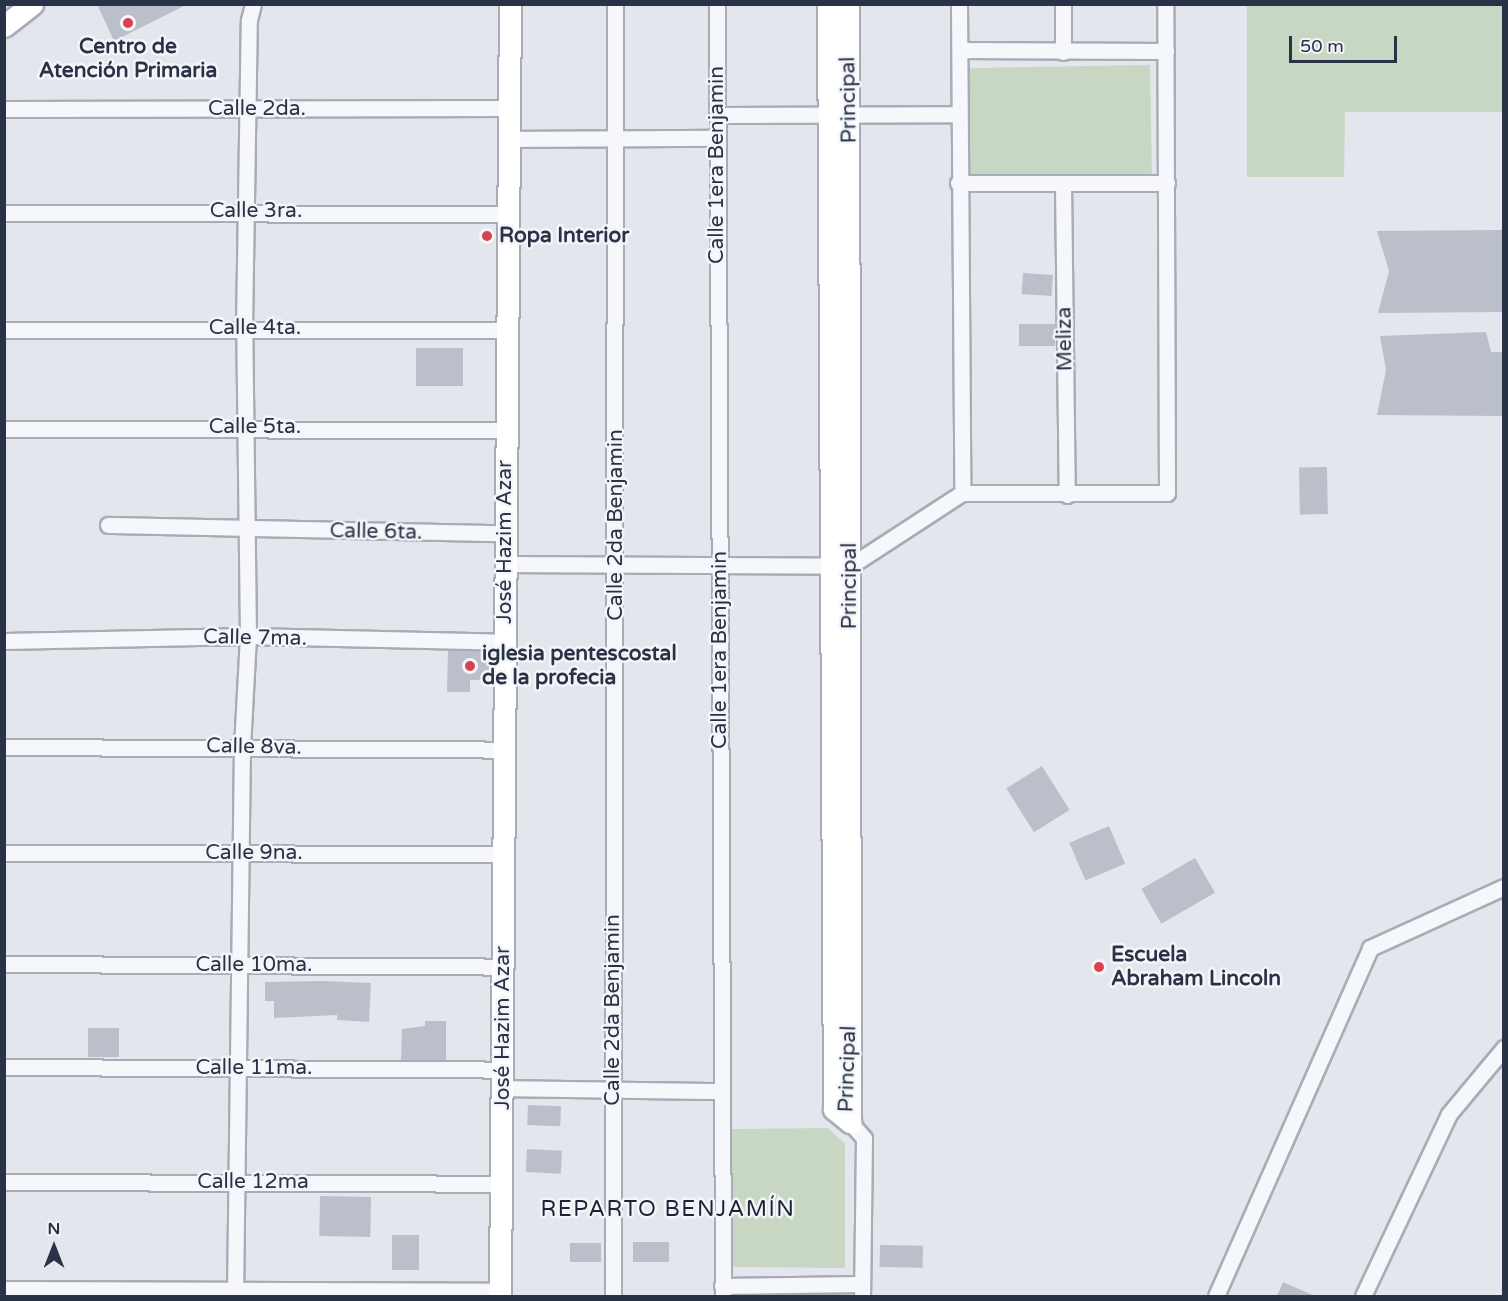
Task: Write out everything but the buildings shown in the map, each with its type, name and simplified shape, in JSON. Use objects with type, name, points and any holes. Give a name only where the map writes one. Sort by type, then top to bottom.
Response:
[{"type":"street","points":[[4,26],[32,4]]},
{"type":"street","points":[[235,1293],[242,747],[248,636],[244,327],[253,4]]},
{"type":"street","name":"José Hazim Azar","points":[[500,1294],[506,533],[505,330],[510,4]]},
{"type":"street","name":"Calle 2da Benjamin","points":[[613,1296],[616,564],[615,4]]},
{"type":"street","name":"Calle 1era Benjamin","points":[[717,4],[722,1291]]},
{"type":"street","name":"Principal","points":[[828,4],[828,114],[840,566],[850,1122]]},
{"type":"street","name":"Principal","points":[[840,566],[849,114],[848,4]]},
{"type":"street","points":[[959,4],[958,183],[962,493]]},
{"type":"street","points":[[1063,4],[1063,52]]},
{"type":"street","points":[[505,564],[840,566],[962,493],[1161,496],[1170,487],[1165,4]]},
{"type":"street","points":[[960,50],[1166,51]]},
{"type":"street","name":"Calle 2da.","points":[[4,109],[509,108]]},
{"type":"street","points":[[717,115],[959,114]]},
{"type":"street","points":[[507,139],[717,138]]},
{"type":"street","points":[[958,183],[1167,183]]},
{"type":"street","name":"Meliza","points":[[1063,183],[1067,495]]},
{"type":"street","name":"Calle 3ra.","points":[[4,213],[247,210],[507,214]]},
{"type":"street","name":"Calle 4ta.","points":[[4,330],[244,327],[505,330]]},
{"type":"street","name":"Calle 5ta.","points":[[4,429],[246,427],[506,430]]},
{"type":"street","name":"Calle 6ta.","points":[[108,525],[506,533]]},
{"type":"street","name":"Calle 7ma.","points":[[4,641],[248,636],[505,642]]},
{"type":"street","name":"Calle 8va.","points":[[4,747],[503,750]]},
{"type":"street","name":"Calle 9na.","points":[[4,853],[241,852],[503,855]]},
{"type":"street","points":[[1216,1296],[1370,948],[1503,887]]},
{"type":"street","name":"Calle 10ma.","points":[[4,964],[503,967]]},
{"type":"street","points":[[1363,1296],[1449,1114],[1503,1048]]},
{"type":"street","name":"Calle 11ma.","points":[[4,1067],[239,1067],[503,1079],[613,1090],[720,1091]]},
{"type":"street","points":[[722,1291],[862,1290],[864,1138],[850,1122]]},
{"type":"street","name":"Calle 12ma","points":[[4,1182],[502,1184]]},
{"type":"street","points":[[4,1289],[500,1294]]},
{"type":"green space","points":[[1247,5],[1503,5],[1503,112],[1345,112],[1344,177],[1247,177]]},
{"type":"green space","points":[[1150,65],[1152,174],[969,177],[967,68]]},
{"type":"green space","points":[[828,1128],[845,1144],[845,1268],[733,1267],[731,1129]]},
{"type":"place","name":"Centro de Atención Primaria","points":[[128,23]]},
{"type":"place","name":"Ropa Interior","points":[[487,236]]},
{"type":"place","name":"iglesia pentescostal de la profecia","points":[[470,666]]},
{"type":"place","name":"Escuela Abraham Lincoln","points":[[1099,967]]},
{"type":"district","name":"REPARTO BENJAMÍN","points":[[668,1210]]}]
